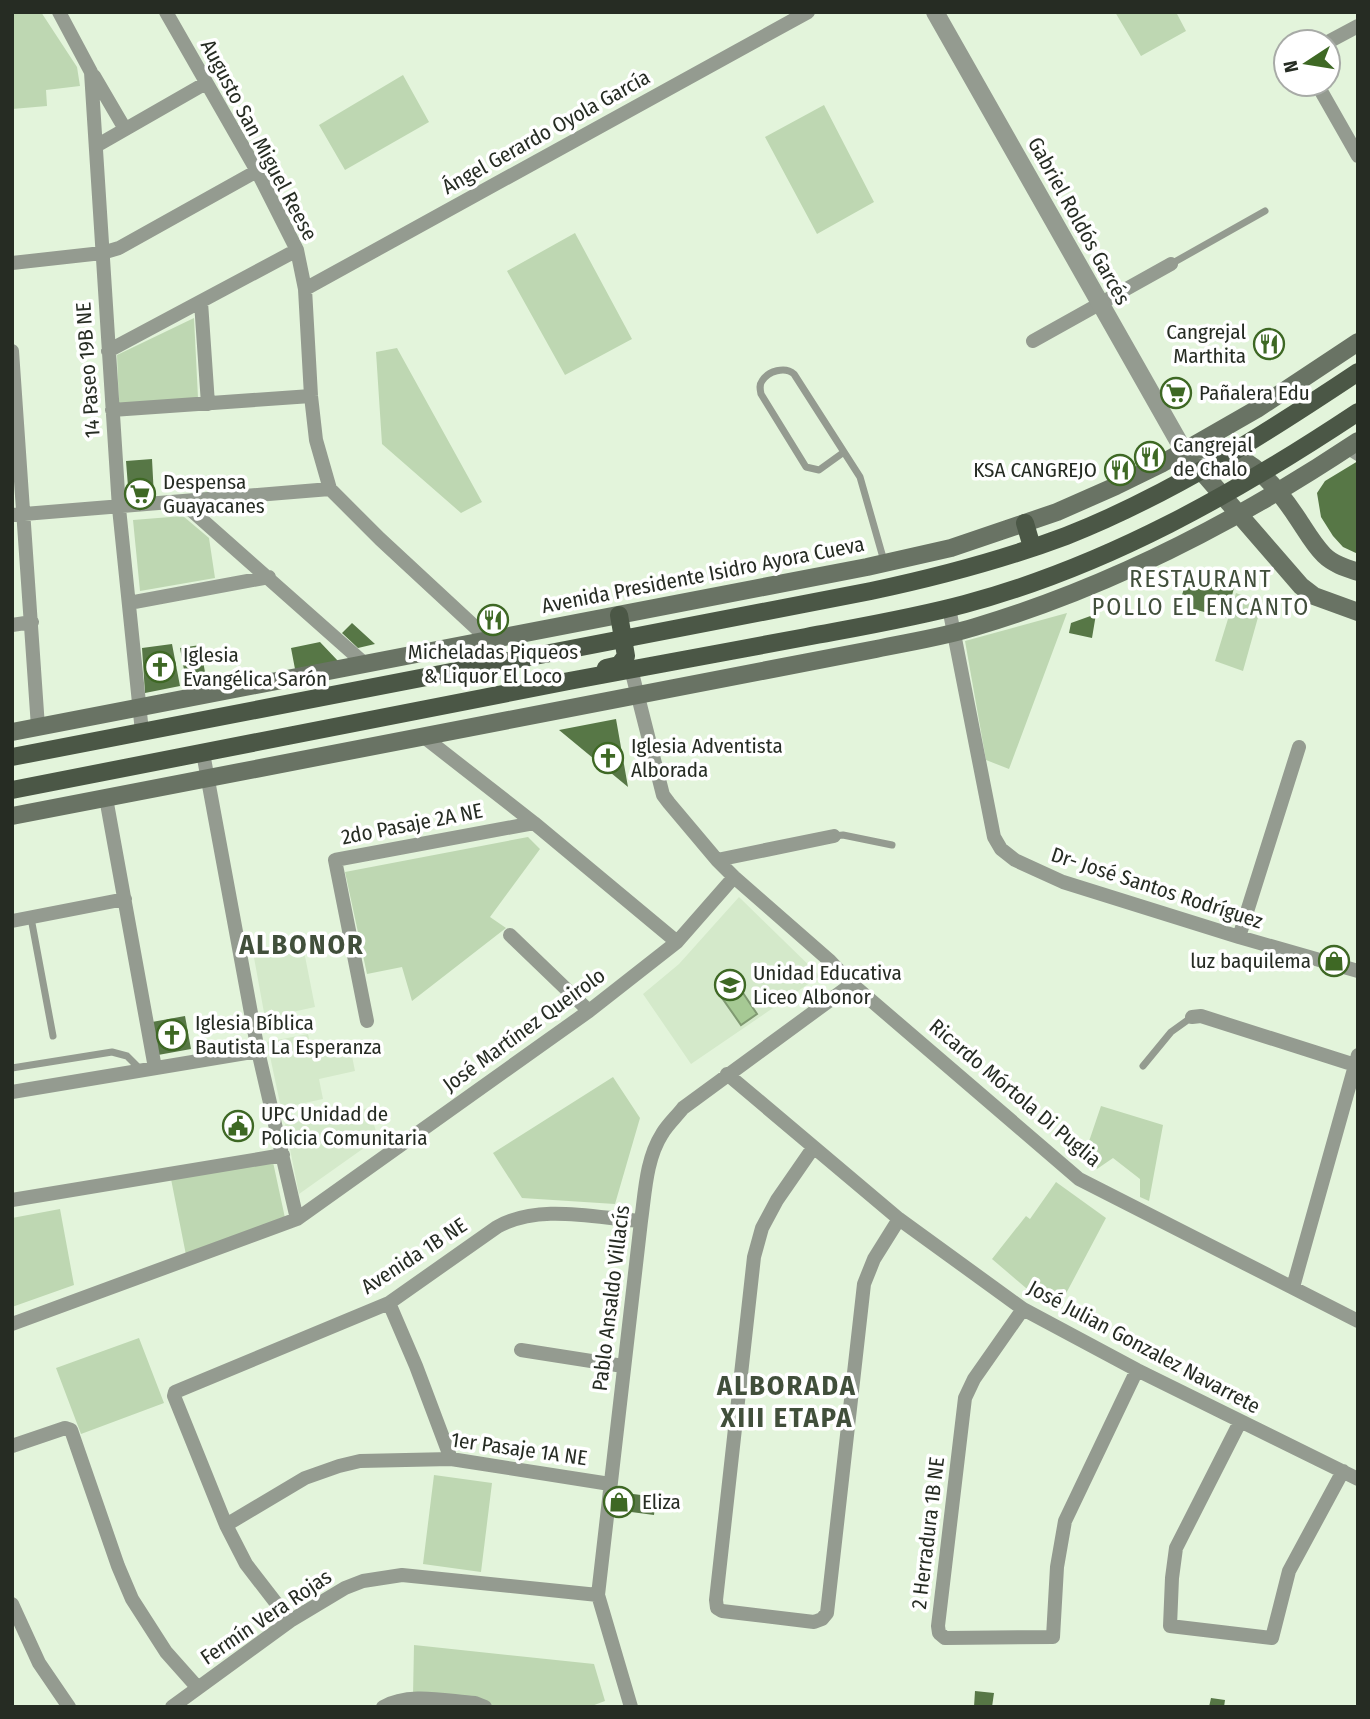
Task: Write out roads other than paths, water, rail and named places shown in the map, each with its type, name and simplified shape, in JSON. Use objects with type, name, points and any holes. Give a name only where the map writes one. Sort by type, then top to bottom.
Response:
[{"type":"main road","name":"Avenida Presidente Isidro Ayora Cueva","points":[[12,732],[951,548],[1057,512],[1116,486],[1257,410],[1358,342]]},
{"type":"main road","points":[[12,757],[945,575],[1066,536],[1125,509],[1200,471],[1269,431],[1358,372]]},
{"type":"main road","points":[[12,790],[631,669],[878,624],[949,608],[1079,566],[1139,540],[1222,496],[1358,412]]},
{"type":"main road","points":[[1184,451],[1215,449],[1230,453],[1263,472],[1280,491],[1325,556],[1358,572]]},
{"type":"main road","points":[[12,816],[955,632],[1089,589],[1149,562],[1353,450]]},
{"type":"main road","name":"Gabriel Roldós Garcés","points":[[1184,451],[1301,586],[1314,596],[1358,612]]},
{"type":"main road","points":[[1025,523],[1032,547]]},
{"type":"main road","points":[[570,681],[580,674],[619,665],[626,656],[619,615]]},
{"type":"street","name":"14 Paseo 19B NE","points":[[59,12],[92,72],[118,508],[142,732]]},
{"type":"street","name":"Augusto San Miguel Reese","points":[[166,12],[257,171],[297,250],[305,289],[316,440],[330,489],[489,640]]},
{"type":"street","name":"Ángel Gerardo Oyola García","points":[[305,289],[808,12]]},
{"type":"street","name":"Gabriel Roldós Garcés","points":[[935,12],[1184,451]]},
{"type":"street","points":[[1342,35],[1358,26]]},
{"type":"street","points":[[92,72],[125,129]]},
{"type":"street","points":[[96,146],[206,83]]},
{"type":"street","points":[[1325,98],[1358,156]]},
{"type":"street","points":[[12,263],[102,253],[119,248],[257,171]]},
{"type":"street","points":[[108,351],[297,250]]},
{"type":"street","points":[[1033,341],[1171,264]]},
{"type":"street","points":[[201,302],[208,404]]},
{"type":"street","points":[[12,351],[18,515],[32,622],[38,727]]},
{"type":"street","points":[[112,410],[311,396]]},
{"type":"street","points":[[18,515],[330,489]]},
{"type":"street","points":[[182,502],[365,664]]},
{"type":"street","points":[[129,603],[269,577]]},
{"type":"street","points":[[949,608],[955,632]]},
{"type":"street","points":[[12,625],[32,622]]},
{"type":"street","name":"Dr- José Santos Rodríguez","points":[[955,632],[994,837],[1001,849],[1015,860],[1063,882],[1358,971]]},
{"type":"street","points":[[631,669],[637,696]]},
{"type":"street","name":"Ricardo Mórtola Di Puglia","points":[[637,696],[665,798],[734,877],[852,984],[1079,1179],[1358,1321]]},
{"type":"street","points":[[424,737],[534,823],[677,942]]},
{"type":"street","points":[[1239,937],[1299,747]]},
{"type":"street","points":[[203,753],[258,1051],[297,1219]]},
{"type":"street","points":[[106,798],[125,899],[148,1069]]},
{"type":"street","name":"2do Pasaje 2A NE","points":[[367,1021],[335,860],[534,823]]},
{"type":"street","points":[[717,860],[834,836]]},
{"type":"street","name":"José Martínez Queirolo","points":[[12,1324],[297,1219],[589,1011],[677,942],[734,877]]},
{"type":"street","points":[[12,921],[125,899]]},
{"type":"street","points":[[510,935],[589,1011]]},
{"type":"street","name":"Pablo Ansaldo Villacís","points":[[631,1707],[598,1595],[648,1170],[661,1135],[683,1108],[852,984]]},
{"type":"street","points":[[1192,1017],[1201,1016],[1356,1060],[1293,1287]]},
{"type":"street","points":[[12,1092],[258,1051]]},
{"type":"street","name":"José Julian Gonzalez Navarrete","points":[[727,1074],[899,1219],[1023,1309],[1137,1370],[1358,1479]]},
{"type":"street","points":[[813,1149],[777,1200],[762,1228],[754,1257],[716,1600],[717,1608],[722,1611],[814,1622],[827,1613],[864,1284],[874,1259],[899,1219]]},
{"type":"street","points":[[12,1200],[283,1154]]},
{"type":"street","name":"Avenida 1B NE","points":[[226,1525],[174,1396],[178,1388],[389,1303],[496,1227],[514,1218],[549,1214],[641,1221]]},
{"type":"street","points":[[389,1303],[451,1458]]},
{"type":"street","name":"2 Herradura 1B NE","points":[[1023,1309],[974,1379],[965,1398],[938,1626],[939,1633],[945,1638],[1053,1637],[1057,1567],[1065,1521],[1137,1370]]},
{"type":"street","points":[[521,1350],[623,1366]]},
{"type":"street","points":[[1240,1422],[1176,1548],[1170,1626],[1272,1638],[1289,1571],[1343,1471]]},
{"type":"street","points":[[12,1446],[65,1428],[71,1430],[124,1583],[166,1652],[198,1688]]},
{"type":"street","name":"1er Pasaje 1A NE","points":[[226,1525],[305,1478],[360,1461],[451,1458],[610,1484]]},
{"type":"street","points":[[226,1525],[246,1564],[290,1621]]},
{"type":"street","name":"Fermín Vera Rojas","points":[[172,1707],[290,1621],[345,1588],[363,1581],[402,1575],[598,1595]]},
{"type":"street","points":[[12,1604],[27,1642],[69,1707]]},
{"type":"street","points":[[383,1707],[401,1699],[412,1699],[475,1703],[485,1707]]},
{"type":"lane","points":[[1171,264],[1265,211]]},
{"type":"lane","points":[[844,452],[819,470],[806,467],[761,394],[762,380],[783,369],[789,369],[844,452],[860,477],[884,563]]},
{"type":"lane","points":[[834,836],[843,835],[892,845]]},
{"type":"lane","points":[[30,918],[53,1036]]},
{"type":"lane","points":[[1143,1066],[1171,1032],[1192,1017]]},
{"type":"lane","points":[[12,1069],[112,1052],[127,1056],[148,1069]]},
{"type":"place","name":"Cangrejal Marthita","points":[[1269,344]]},
{"type":"place","name":"Pañalera Edu","points":[[1176,393]]},
{"type":"place","name":"Cangrejal de Chalo","points":[[1150,457]]},
{"type":"place","name":"KSA CANGREJO","points":[[1120,470]]},
{"type":"place","name":"Despensa Guayacanes","points":[[140,494]]},
{"type":"place","name":"Micheladas Piqueos & Liquor El Loco","points":[[493,620]]},
{"type":"place","name":"Iglesia Evangélica Sarón","points":[[160,667]]},
{"type":"place","name":"Iglesia Adventista Alborada","points":[[608,758]]},
{"type":"place","name":"luz baquilema","points":[[1334,961]]},
{"type":"place","name":"Unidad Educativa Liceo Albonor","points":[[730,985]]},
{"type":"place","name":"Iglesia Bíblica Bautista La Esperanza","points":[[172,1035]]},
{"type":"place","name":"UPC Unidad de Policia Comunitaria","points":[[238,1126]]},
{"type":"place","name":"Eliza","points":[[619,1502]]},
{"type":"district","name":"RESTAURANT POLLO EL ENCANTO","points":[[1201,593]]},
{"type":"district","name":"ALBONOR","points":[[302,944]]},
{"type":"district","name":"ALBORADA XIII ETAPA","points":[[787,1401]]}]
